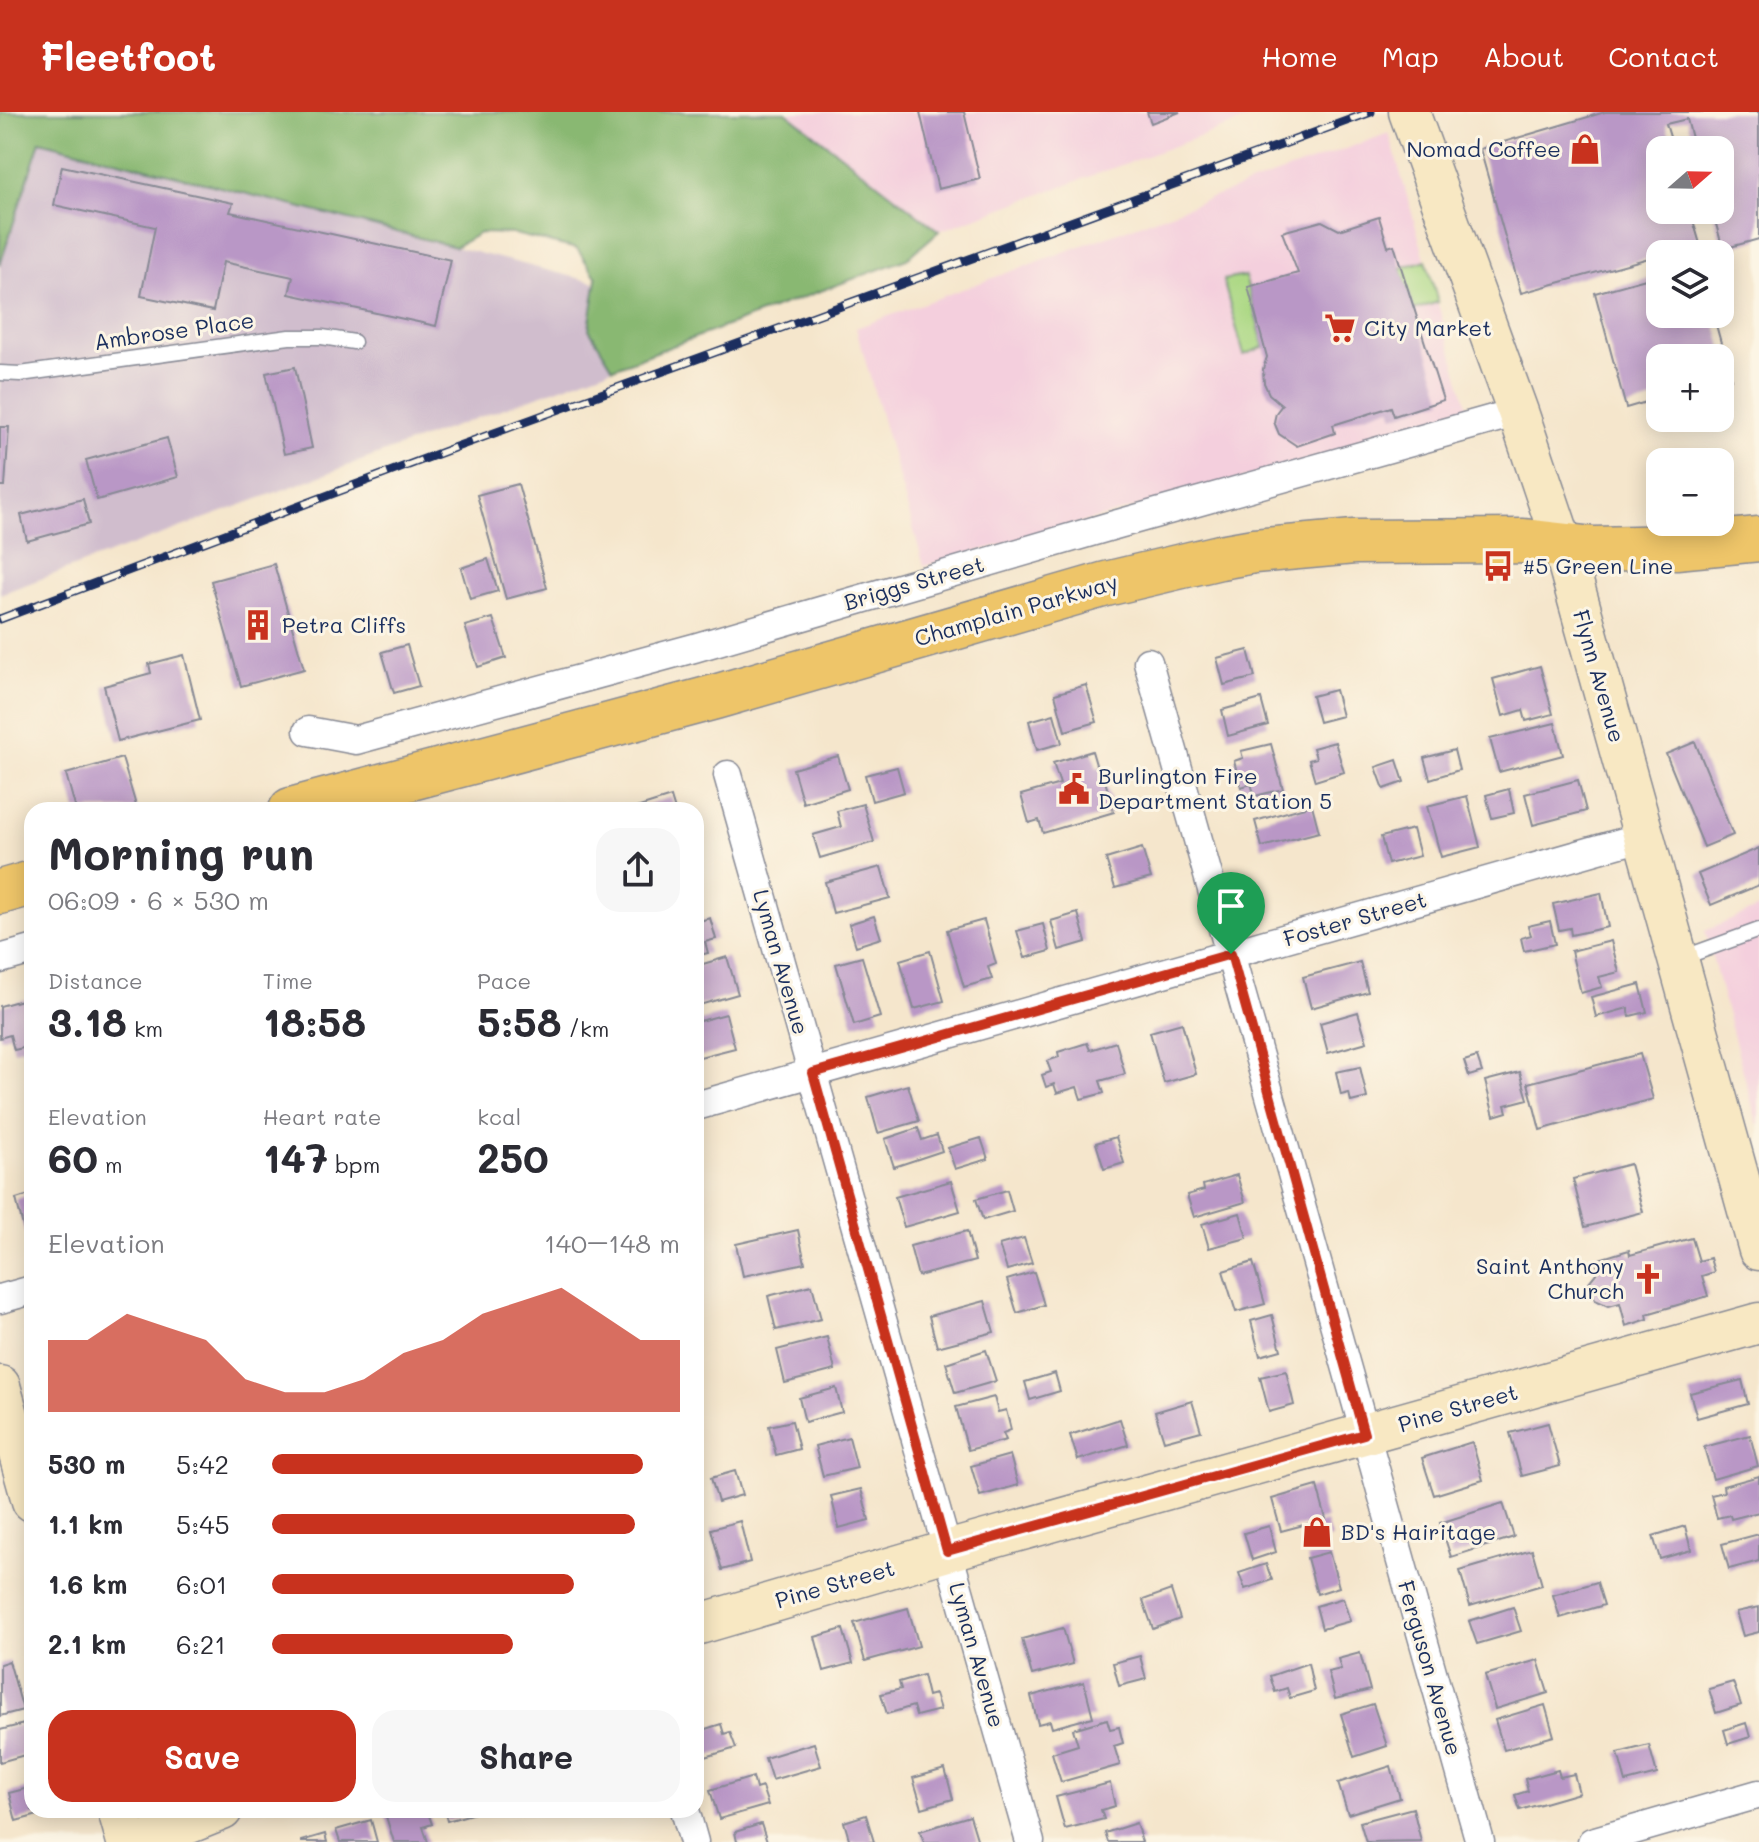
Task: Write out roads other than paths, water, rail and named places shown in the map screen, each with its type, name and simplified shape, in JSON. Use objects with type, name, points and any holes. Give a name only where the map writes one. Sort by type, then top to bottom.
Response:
[{"type":"main road","name":"Flynn Avenue","points":[[1409,112],[1518,412],[1563,546],[1759,1250]]},
{"type":"main road","name":"Champlain Parkway","points":[[321,802],[715,697],[1168,568],[1254,551],[1354,542],[1524,541],[1594,549],[1676,547],[1759,539]]},
{"type":"main road","points":[[0,892],[24,885]]},
{"type":"main road","name":"Pine Street","points":[[704,1623],[947,1551],[1759,1323]]},
{"type":"main road","points":[[0,1386],[24,1472]]},
{"type":"main road","points":[[120,1818],[127,1842]]},
{"type":"main road","points":[[142,1842],[202,1818]]},
{"type":"street","name":"Briggs Street","points":[[308,731],[356,740],[673,654],[1111,526],[1518,412]]},
{"type":"street","name":"Ferguson Avenue","points":[[1148,662],[1480,1842]]},
{"type":"street","name":"Lyman Avenue","points":[[728,775],[1030,1842]]},
{"type":"street","name":"Foster Street","points":[[704,1104],[1645,836]]},
{"type":"street","points":[[0,959],[24,952]]},
{"type":"street","points":[[0,1299],[24,1292]]},
{"type":"street","points":[[1592,1842],[1759,1794]]},
{"type":"street","points":[[687,1818],[694,1842]]},
{"type":"lane","name":"Ambrose Place","points":[[0,373],[20,374],[289,337],[322,337],[354,342]]},
{"type":"lane","points":[[1679,959],[1759,930]]},
{"type":"railway","points":[[0,619],[456,447],[1371,112]]},
{"type":"place","name":"Nomad Coffee","points":[[1585,149]]},
{"type":"place","name":"City Market","points":[[1340,328]]},
{"type":"place","name":"#5 Green Line","points":[[1498,566]]},
{"type":"place","name":"Petra Cliffs","points":[[258,625]]},
{"type":"place","name":"Burlington Fire Department Station 5","points":[[1074,789]]},
{"type":"place","name":"Saint Anthony Church","points":[[1648,1279]]},
{"type":"place","name":"BD's Hairitage","points":[[1317,1532]]}]
